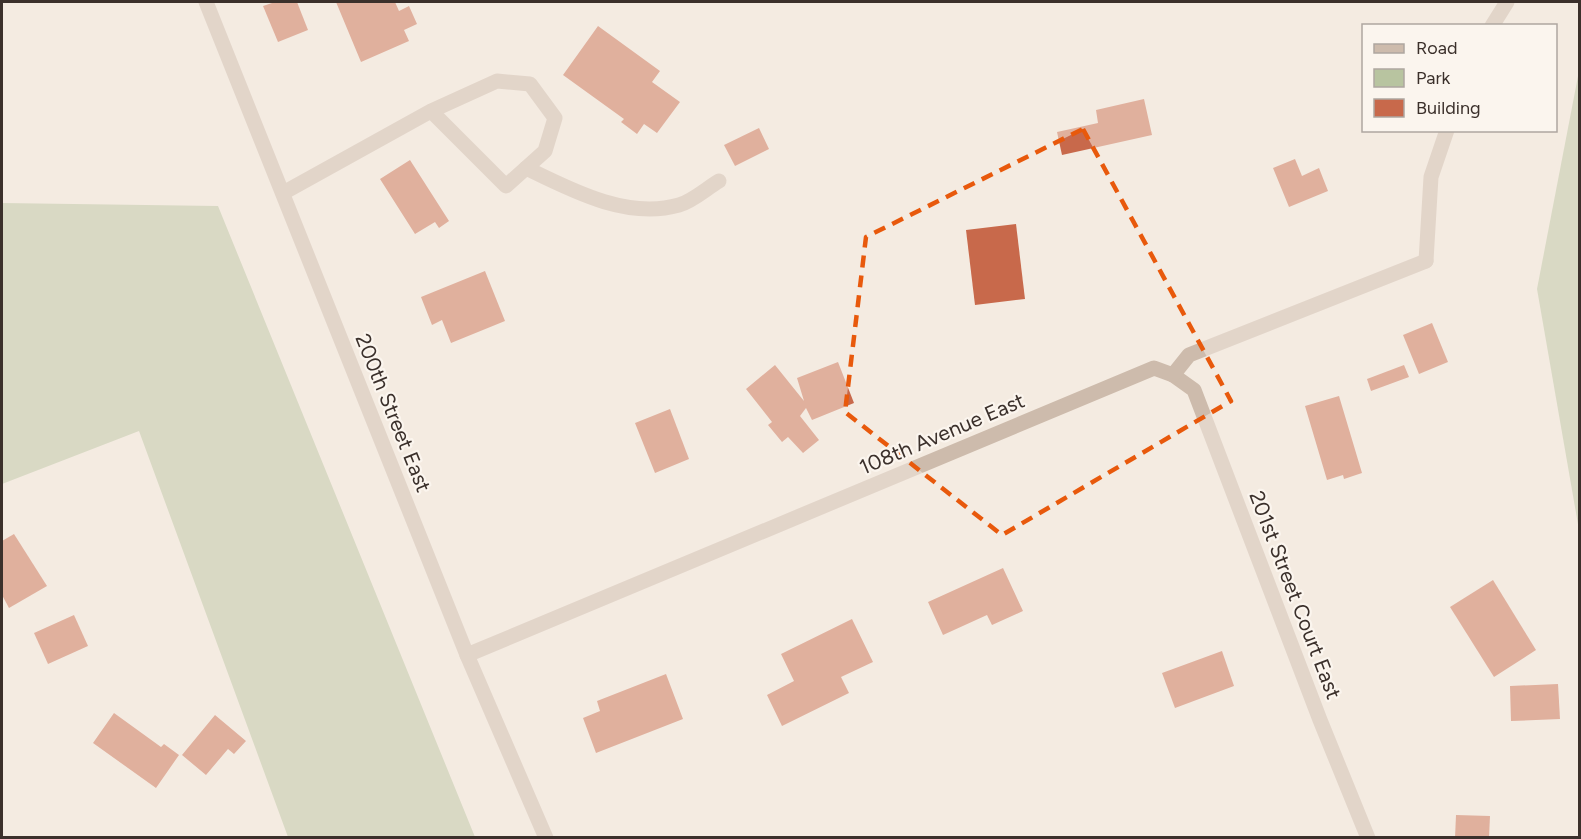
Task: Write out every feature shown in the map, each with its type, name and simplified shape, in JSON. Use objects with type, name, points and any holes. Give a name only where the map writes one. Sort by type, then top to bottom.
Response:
[{"type":"street","name":"200th Street East","points":[[206,2],[467,655],[546,837]]},
{"type":"street","points":[[1493,24],[1507,2]]},
{"type":"street","points":[[283,193],[431,111],[496,81],[530,84],[555,118],[545,151],[506,186],[431,111]]},
{"type":"street","points":[[1173,375],[1188,355],[1426,261],[1431,177],[1446,132]]},
{"type":"street","points":[[526,168],[586,198],[644,209],[680,205],[719,181]]},
{"type":"street","name":"108th Avenue East","points":[[467,655],[1154,368],[1173,375]]},
{"type":"street","name":"201st Street Court East","points":[[1173,375],[1194,390],[1320,720],[1368,837]]},
{"type":"highlighted area","points":[[1083,129],[1231,401],[1002,535],[845,412],[866,237]]},
{"type":"green space","points":[[1579,71],[1579,530],[1537,289]]},
{"type":"green space","points":[[2,203],[218,206],[475,837],[288,837],[139,431],[2,484]]},
{"type":"building","points":[[275,2],[297,2],[308,30],[278,42],[263,6]]},
{"type":"building","points":[[336,2],[395,2],[399,11],[409,6],[417,24],[404,30],[409,41],[361,62]]},
{"type":"building","points":[[598,26],[660,71],[652,82],[680,102],[657,133],[644,124],[637,134],[621,122],[624,119],[563,75]]},
{"type":"building","points":[[1144,99],[1152,135],[1062,155],[1057,132],[1098,123],[1096,110]]},
{"type":"building","points":[[759,128],[769,149],[735,166],[724,145]]},
{"type":"building","points":[[1295,159],[1302,176],[1319,168],[1328,191],[1289,207],[1273,168]]},
{"type":"building","points":[[410,160],[449,221],[439,228],[435,222],[415,234],[380,179]]},
{"type":"building","points":[[1016,224],[1025,299],[975,305],[966,230]]},
{"type":"building","points":[[485,271],[505,321],[451,343],[442,320],[432,325],[421,297]]},
{"type":"building","points":[[1432,323],[1448,362],[1419,374],[1403,335]]},
{"type":"building","points":[[838,362],[854,403],[812,420],[806,408],[800,416],[819,440],[803,453],[788,437],[782,442],[768,425],[772,422],[746,389],[775,365],[804,401],[797,378]]},
{"type":"building","points":[[1404,365],[1409,377],[1371,391],[1367,379]]},
{"type":"building","points":[[1339,396],[1362,473],[1344,479],[1343,475],[1327,480],[1305,406]]},
{"type":"building","points":[[670,409],[689,459],[655,473],[635,423]]},
{"type":"building","points":[[14,534],[47,586],[9,608],[2,595],[2,541]]},
{"type":"building","points":[[1003,568],[1023,611],[992,625],[987,615],[943,635],[928,602]]},
{"type":"building","points":[[1493,580],[1536,650],[1494,677],[1450,607]]},
{"type":"building","points":[[74,615],[88,646],[48,664],[34,633]]},
{"type":"building","points":[[852,619],[873,662],[841,677],[849,693],[782,726],[767,695],[794,681],[781,654]]},
{"type":"building","points":[[1222,651],[1234,686],[1175,708],[1162,673]]},
{"type":"building","points":[[666,674],[683,719],[596,753],[583,718],[600,711],[597,701]]},
{"type":"building","points":[[1558,684],[1560,719],[1511,721],[1510,686]]},
{"type":"building","points":[[114,713],[161,747],[164,744],[179,755],[156,788],[93,743]]},
{"type":"building","points":[[215,715],[246,741],[234,754],[228,749],[206,775],[182,755]]},
{"type":"building","points":[[1456,815],[1490,816],[1489,838],[1455,838]]}]
